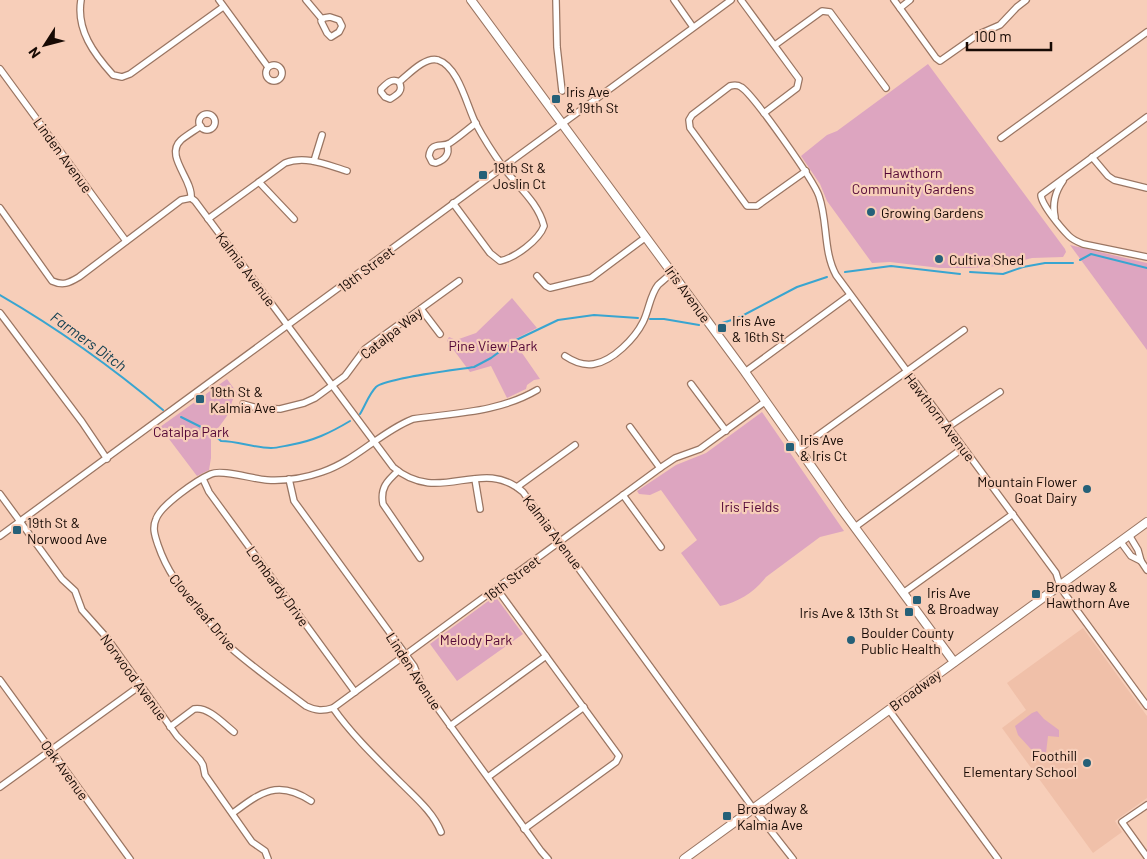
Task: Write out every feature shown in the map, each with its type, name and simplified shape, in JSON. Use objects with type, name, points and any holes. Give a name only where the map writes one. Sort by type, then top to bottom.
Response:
[{"type":"main road","name":"Iris Avenue","points":[[471,0],[745,372],[954,662]]},
{"type":"main road","name":"Broadway","points":[[684,859],[1147,522]]},
{"type":"street","points":[[81,0],[82,27],[90,45],[113,75],[122,77],[130,74],[223,6]]},
{"type":"street","points":[[219,0],[268,67]]},
{"type":"street","points":[[306,0],[322,19]]},
{"type":"street","points":[[556,0],[557,47],[562,91]]},
{"type":"street","points":[[674,0],[694,27]]},
{"type":"street","name":"19th Street","points":[[0,536],[731,0]]},
{"type":"street","points":[[741,0],[798,76],[799,84],[796,88],[764,113]]},
{"type":"street","points":[[894,0],[938,60],[943,60],[977,35],[1000,25],[1017,6],[1026,0]]},
{"type":"street","points":[[900,8],[910,0]]},
{"type":"street","points":[[775,45],[822,10],[827,10],[886,88]]},
{"type":"street","points":[[1001,138],[1147,32]]},
{"type":"street","points":[[399,82],[428,60],[439,60],[444,63],[463,90],[476,123],[503,167],[539,213],[544,226],[542,233],[511,257],[500,261],[490,253],[453,203]]},
{"type":"street","name":"Linden Avenue","points":[[0,69],[126,241]]},
{"type":"street","name":"Hawthorn Avenue","points":[[806,171],[757,206],[747,206],[690,128],[689,124],[692,115],[730,86],[735,85],[743,88],[764,113],[806,171],[818,194],[824,213],[831,266],[850,295],[1056,573],[1060,586],[1147,706]]},
{"type":"street","points":[[1147,117],[1041,195],[1043,203],[1069,236],[1083,244],[1147,257]]},
{"type":"street","points":[[447,145],[476,123]]},
{"type":"street","points":[[0,208],[52,281],[59,284],[68,284],[181,200],[191,198],[190,187],[175,152],[180,141],[200,126]]},
{"type":"street","points":[[314,161],[322,135]]},
{"type":"street","points":[[1092,157],[1108,176],[1114,180],[1147,188]]},
{"type":"street","points":[[208,219],[285,163],[304,159],[348,171]]},
{"type":"street","points":[[1056,219],[1054,206],[1056,194],[1065,178]]},
{"type":"street","points":[[259,182],[294,219]]},
{"type":"street","name":"Kalmia Avenue","points":[[191,198],[374,442],[398,471],[428,484],[490,477],[517,487],[523,492],[753,808],[793,859]]},
{"type":"street","points":[[538,276],[550,288],[586,280],[646,237]]},
{"type":"street","points":[[565,356],[577,363],[594,364],[607,359],[622,348],[643,323],[658,285],[672,272]]},
{"type":"street","name":"Catalpa Way","points":[[243,404],[267,409],[292,407],[315,398],[351,370],[366,349],[458,281]]},
{"type":"street","points":[[745,372],[850,295]]},
{"type":"street","points":[[421,309],[440,334]]},
{"type":"street","points":[[0,313],[82,422],[106,459]]},
{"type":"street","points":[[799,449],[964,330]]},
{"type":"street","points":[[691,384],[726,431]]},
{"type":"street","name":"Cloverleaf Drive","points":[[333,708],[319,710],[306,706],[231,648],[179,587],[168,570],[154,534],[156,518],[164,507],[211,474],[223,472],[259,479],[289,479],[314,474],[338,466],[353,458],[401,424],[413,419],[498,407],[514,402],[538,390]]},
{"type":"street","points":[[948,427],[1000,392]]},
{"type":"street","name":"16th Street","points":[[333,708],[660,468],[675,458],[700,449],[766,401]]},
{"type":"street","points":[[630,427],[660,468]]},
{"type":"street","points":[[517,487],[575,444]]},
{"type":"street","points":[[855,527],[963,448]]},
{"type":"street","points":[[398,471],[387,481],[383,489],[383,504],[420,558]]},
{"type":"street","name":"Lombardy Drive","points":[[203,479],[209,492],[355,692]]},
{"type":"street","name":"Linden Avenue","points":[[289,479],[294,501],[414,666],[423,688],[524,829],[548,859]]},
{"type":"street","points":[[475,479],[480,509]]},
{"type":"street","name":"Norwood Avenue","points":[[0,494],[62,579],[75,591],[82,610],[106,638],[170,727],[200,760],[205,775],[252,842],[265,851],[268,859]]},
{"type":"street","points":[[623,495],[661,547]]},
{"type":"street","points":[[903,593],[1013,514]]},
{"type":"street","points":[[1129,535],[1147,570]]},
{"type":"street","points":[[1120,542],[1131,556],[1141,561]]},
{"type":"street","points":[[497,589],[620,756],[616,762],[524,829]]},
{"type":"street","points":[[450,726],[546,656]]},
{"type":"street","name":"Oak Avenue","points":[[0,680],[130,859]]},
{"type":"street","points":[[0,787],[141,685]]},
{"type":"street","points":[[488,777],[584,707]]},
{"type":"street","points":[[170,727],[194,709],[199,708],[206,710],[234,732]]},
{"type":"street","points":[[333,708],[348,728],[426,808],[437,822],[441,832]]},
{"type":"street","points":[[889,710],[998,859]]},
{"type":"street","points":[[233,813],[258,795],[275,790],[293,792],[311,802]]},
{"type":"street","points":[[1147,805],[1122,822],[1147,856]]},
{"type":"shaded area","name":"Foothill Elementary School","points":[[1083,628],[1147,716],[1147,798],[1115,821],[1122,832],[1093,853],[1002,728],[1026,710],[1007,683]]},
{"type":"green space","name":"Hawthorn Community Gardens","points":[[928,64],[1065,249],[1066,252],[1063,257],[1032,258],[999,266],[969,268],[940,268],[890,262],[872,263],[827,201],[820,184],[801,156],[827,135],[837,131]]},
{"type":"green space","points":[[1070,245],[1147,263],[1147,350]]},
{"type":"green space","name":"Pine View Park","points":[[512,298],[537,328],[513,340],[540,379],[534,380],[527,385],[526,389],[507,398],[491,366],[470,372],[447,341],[449,337],[456,340],[476,333]]},
{"type":"green space","name":"Catalpa Park","points":[[227,379],[238,394],[232,401],[232,409],[211,438],[209,470],[197,476],[160,427]]},
{"type":"green space","name":"Iris Fields","points":[[762,412],[844,531],[820,537],[766,577],[746,596],[720,606],[681,553],[697,540],[661,490],[650,495],[639,494],[637,491],[676,465],[706,453]]},
{"type":"green space","name":"Melody Park","points":[[495,596],[523,634],[457,681],[430,644]]},
{"type":"green space","points":[[1037,711],[1059,730],[1059,737],[1048,736],[1046,753],[1039,758],[1018,735],[1015,726]]},
{"type":"waterway","name":"Farmers Ditch","points":[[1080,260],[1091,254],[1147,268]]},
{"type":"waterway","name":"Farmers Ditch","points":[[970,272],[1003,274],[1023,267],[1045,263],[1073,263]]},
{"type":"waterway","name":"Farmers Ditch","points":[[845,272],[891,266],[960,274]]},
{"type":"waterway","name":"Farmers Ditch","points":[[719,324],[738,318],[797,287],[827,277]]},
{"type":"waterway","name":"Farmers Ditch","points":[[0,295],[84,349],[163,410]]},
{"type":"waterway","name":"Farmers Ditch","points":[[360,414],[376,387],[382,384],[393,380],[474,367],[491,358],[514,341],[558,320],[594,315],[638,318]]},
{"type":"waterway","name":"Farmers Ditch","points":[[650,319],[664,319],[699,325]]},
{"type":"waterway","name":"Farmers Ditch","points":[[181,417],[211,432],[221,441],[271,448],[314,439],[350,421]]},
{"type":"place","name":"Iris Ave & 19th St","points":[[556,99]]},
{"type":"place","name":"19th St & Joslin Ct","points":[[483,175]]},
{"type":"place","name":"Growing Gardens","points":[[871,212]]},
{"type":"place","name":"Cultiva Shed","points":[[939,259]]},
{"type":"place","name":"Iris Ave & 16th St","points":[[722,328]]},
{"type":"place","name":"19th St & Kalmia Ave","points":[[200,399]]},
{"type":"place","name":"Iris Ave & Iris Ct","points":[[790,447]]},
{"type":"place","name":"Mountain Flower Goat Dairy","points":[[1087,489]]},
{"type":"place","name":"19th St & Norwood Ave","points":[[17,530]]},
{"type":"place","name":"Broadway & Hawthorn Ave","points":[[1036,594]]},
{"type":"place","name":"Iris Ave & Broadway","points":[[917,600]]},
{"type":"place","name":"Iris Ave & 13th St","points":[[909,612]]},
{"type":"place","name":"Boulder County Public Health","points":[[851,640]]},
{"type":"place","name":"Foothill Elementary School","points":[[1087,763]]},
{"type":"place","name":"Broadway & Kalmia Ave","points":[[727,816]]}]
